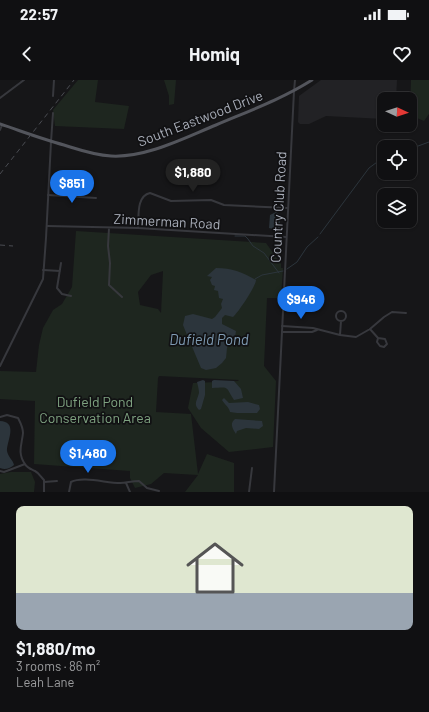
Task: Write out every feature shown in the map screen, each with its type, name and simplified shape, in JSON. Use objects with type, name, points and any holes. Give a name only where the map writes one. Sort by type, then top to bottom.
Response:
[{"type":"main road","name":"South Eastwood Drive","points":[[1,124],[51,142],[97,155],[113,156],[138,154],[158,148],[273,102],[312,80]]},
{"type":"street","points":[[0,98],[24,80]]},
{"type":"street","points":[[53,96],[54,80]]},
{"type":"street","name":"Country Club Road","points":[[274,492],[295,80]]},
{"type":"street","points":[[0,366],[43,278],[53,113]]},
{"type":"street","points":[[0,130],[1,124]]},
{"type":"street","points":[[138,228],[141,200],[146,194],[150,193],[171,201],[212,200],[224,205],[288,208]]},
{"type":"street","points":[[48,195],[96,198]]},
{"type":"street","name":"Zimmerman Road","points":[[47,226],[138,228],[286,237]]},
{"type":"street","points":[[109,228],[109,285],[122,296]]},
{"type":"street","points":[[61,262],[57,288],[62,294],[71,296]]},
{"type":"street","points":[[43,270],[60,271]]},
{"type":"street","points":[[340,335],[341,321],[344,319],[345,313],[341,311],[337,312],[336,316],[337,319],[341,321]]},
{"type":"street","points":[[282,326],[318,329],[340,335],[356,337],[370,329],[392,312],[406,313]]},
{"type":"street","points":[[282,332],[312,332],[318,329]]},
{"type":"street","points":[[370,329],[378,338],[385,339],[387,344],[384,347],[380,346],[377,342],[378,338]]},
{"type":"street","points":[[0,417],[7,415],[18,418],[23,433],[20,451],[25,464],[30,469],[36,471],[44,480],[44,492]]},
{"type":"street","points":[[0,471],[4,472],[25,464]]},
{"type":"street","points":[[249,492],[252,468]]},
{"type":"street","points":[[69,492],[70,482],[75,480],[96,480],[118,483],[139,481],[147,488],[159,491]]},
{"type":"street","points":[[44,482],[57,481]]},
{"type":"street","points":[[126,482],[130,492]]},
{"type":"shaded area","points":[[321,80],[397,80],[396,92],[377,92],[377,119],[326,116],[309,124],[300,124],[298,122],[299,96]]},
{"type":"green space","points":[[78,80],[98,80],[95,102],[129,106],[124,129],[55,126],[53,110]]},
{"type":"green space","points":[[164,80],[176,80],[174,104],[169,105],[169,96]]},
{"type":"green space","points":[[411,80],[429,80],[429,114],[424,121],[417,118],[417,92],[411,92]]},
{"type":"green space","name":"Dufield Pond Conservation Area","points":[[76,231],[266,243],[281,264],[281,268],[283,268],[281,298],[267,298],[264,366],[276,381],[273,447],[229,452],[201,428],[188,408],[193,383],[239,380],[159,376],[158,378],[156,412],[191,414],[198,474],[207,454],[234,463],[234,492],[185,492],[198,475],[164,473],[151,484],[135,488],[130,478],[130,471],[34,464],[35,401],[0,399],[0,371],[36,372],[39,345],[43,328],[53,310],[62,304],[72,287]],"holes":[[[163,271],[161,313],[158,309],[140,305],[138,292],[151,275]]]},
{"type":"green space","points":[[11,472],[31,472],[35,482],[34,492],[0,492],[0,474]]},
{"type":"water","points":[[276,212],[280,215],[280,228],[276,230],[269,228],[270,215]]},
{"type":"water","name":"Dufield Pond","points":[[216,268],[237,271],[256,280],[250,293],[235,315],[233,317],[225,315],[222,318],[222,324],[236,331],[235,337],[231,338],[227,348],[226,358],[216,368],[206,370],[201,368],[183,325],[185,316],[193,314],[212,319],[222,308],[221,304],[223,299],[219,298],[218,291],[214,290],[215,286],[212,285],[210,280],[212,277],[207,276]]},
{"type":"water","points":[[203,380],[205,381],[205,395],[201,409],[199,410],[196,404],[199,393],[197,382]]},
{"type":"water","points":[[212,381],[234,381],[241,389],[243,398],[234,400],[226,388],[212,388]]},
{"type":"water","points":[[224,398],[229,403],[248,402],[259,405],[260,409],[257,413],[230,412],[222,400]]},
{"type":"water","points":[[235,419],[262,421],[263,426],[259,429],[246,428],[237,431],[236,434],[232,425]]},
{"type":"water","points":[[0,421],[6,422],[9,425],[10,433],[7,451],[14,465],[5,469],[0,468]]},
{"type":"waterway","points":[[417,146],[429,142]]},
{"type":"waterway","points":[[320,234],[369,168],[377,162]]},
{"type":"waterway","points":[[235,236],[245,236],[253,246],[264,253],[279,273]]},
{"type":"waterway","points":[[287,269],[297,262],[307,247],[318,237]]},
{"type":"waterway","points":[[255,279],[262,275],[283,271]]},
{"type":"railway","points":[[0,174],[74,80]]},
{"type":"railway","points":[[0,245],[13,246]]}]
